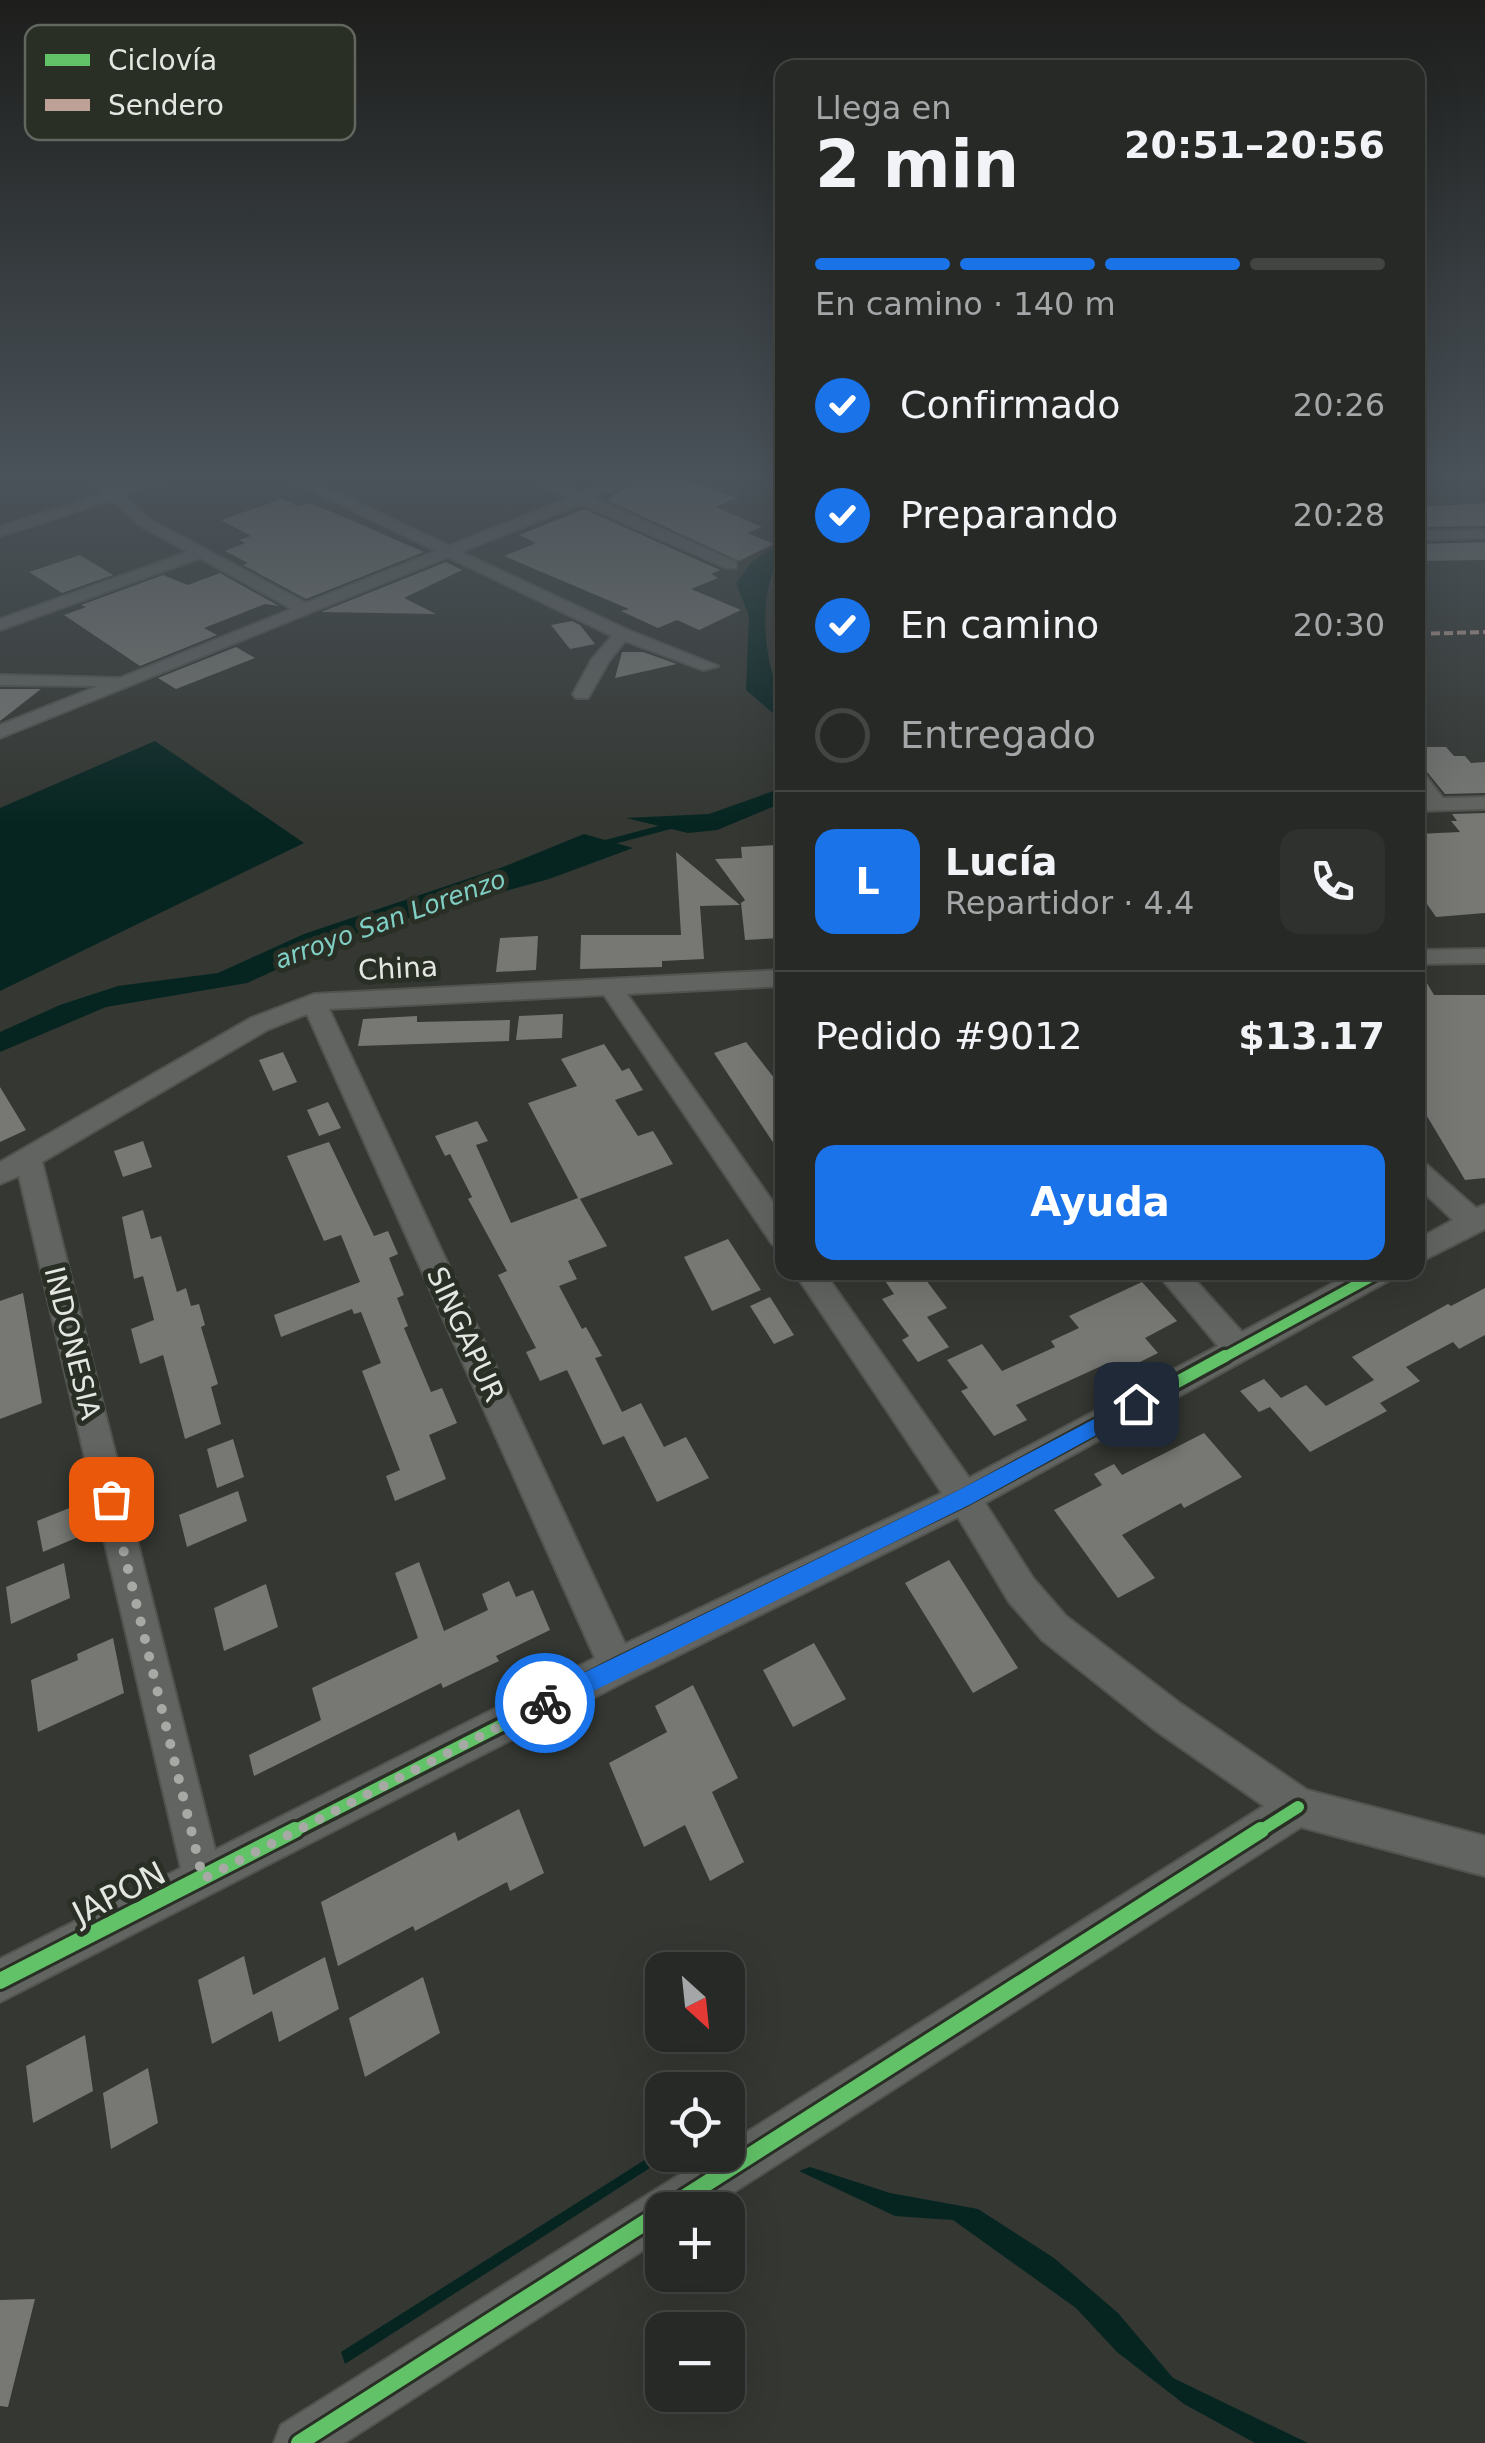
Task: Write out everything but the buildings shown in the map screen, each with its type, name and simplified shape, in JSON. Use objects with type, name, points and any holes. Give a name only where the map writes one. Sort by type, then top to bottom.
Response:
[{"type":"street","points":[[0,625],[83,595]]},
{"type":"street","points":[[279,595],[307,610]]},
{"type":"street","points":[[0,732],[345,595]]},
{"type":"street","points":[[540,595],[622,634],[709,666]]},
{"type":"street","points":[[582,694],[601,659],[622,634]]},
{"type":"street","points":[[0,680],[127,681]]},
{"type":"street","points":[[1427,805],[1485,803]]},
{"type":"street","points":[[1425,957],[1485,956]]},
{"type":"street","name":"China","points":[[14,1166],[259,1024],[314,1002],[775,978]]},
{"type":"street","points":[[611,988],[775,1226]]},
{"type":"street","name":"SINGAPUR","points":[[314,1002],[617,1666]]},
{"type":"street","name":"INDONESIA","points":[[14,1166],[203,1879]]},
{"type":"street","points":[[1425,1177],[1479,1219],[1425,1248]]},
{"type":"street","points":[[814,1280],[964,1498],[1020,1590],[1054,1628],[1168,1717],[1298,1807],[1485,1856]]},
{"type":"street","points":[[1177,1280],[1239,1349]]},
{"type":"street","name":"JAPON","points":[[0,1981],[617,1666],[964,1498],[1365,1280]]},
{"type":"street","points":[[298,2443],[1298,1807]]},
{"type":"water","points":[[741,595],[767,595],[767,646],[775,681],[775,715],[746,690],[749,616]]},
{"type":"water","points":[[155,741],[304,843],[0,991],[0,808]]},
{"type":"water","points":[[775,790],[775,806],[717,830],[688,833],[626,818],[709,814]]},
{"type":"water","points":[[584,834],[633,848],[549,879],[365,930],[247,983],[106,1007],[0,1052],[0,1032],[60,1005],[118,986],[218,973],[304,934],[503,867]]},
{"type":"water","points":[[645,2160],[645,2171],[345,2364],[341,2352]]},
{"type":"water","points":[[810,2167],[890,2193],[978,2209],[1054,2258],[1118,2313],[1173,2378],[1308,2443],[1255,2443],[1184,2404],[1117,2352],[1076,2308],[953,2220],[895,2216],[799,2171]]},
{"type":"waterway","name":"arroyo San Lorenzo","points":[[602,844],[674,825]]},
{"type":"marked path","points":[[1425,634],[1485,632]]},
{"type":"cycle path","points":[[0,1981],[617,1666],[964,1498],[1365,1280]]},
{"type":"cycle path","points":[[299,2443],[1298,1807]]},
{"type":"way so far","points":[[111,1499],[203,1879],[545,1703]]},
{"type":"route","points":[[545,1703],[964,1498],[1136,1404]]}]
